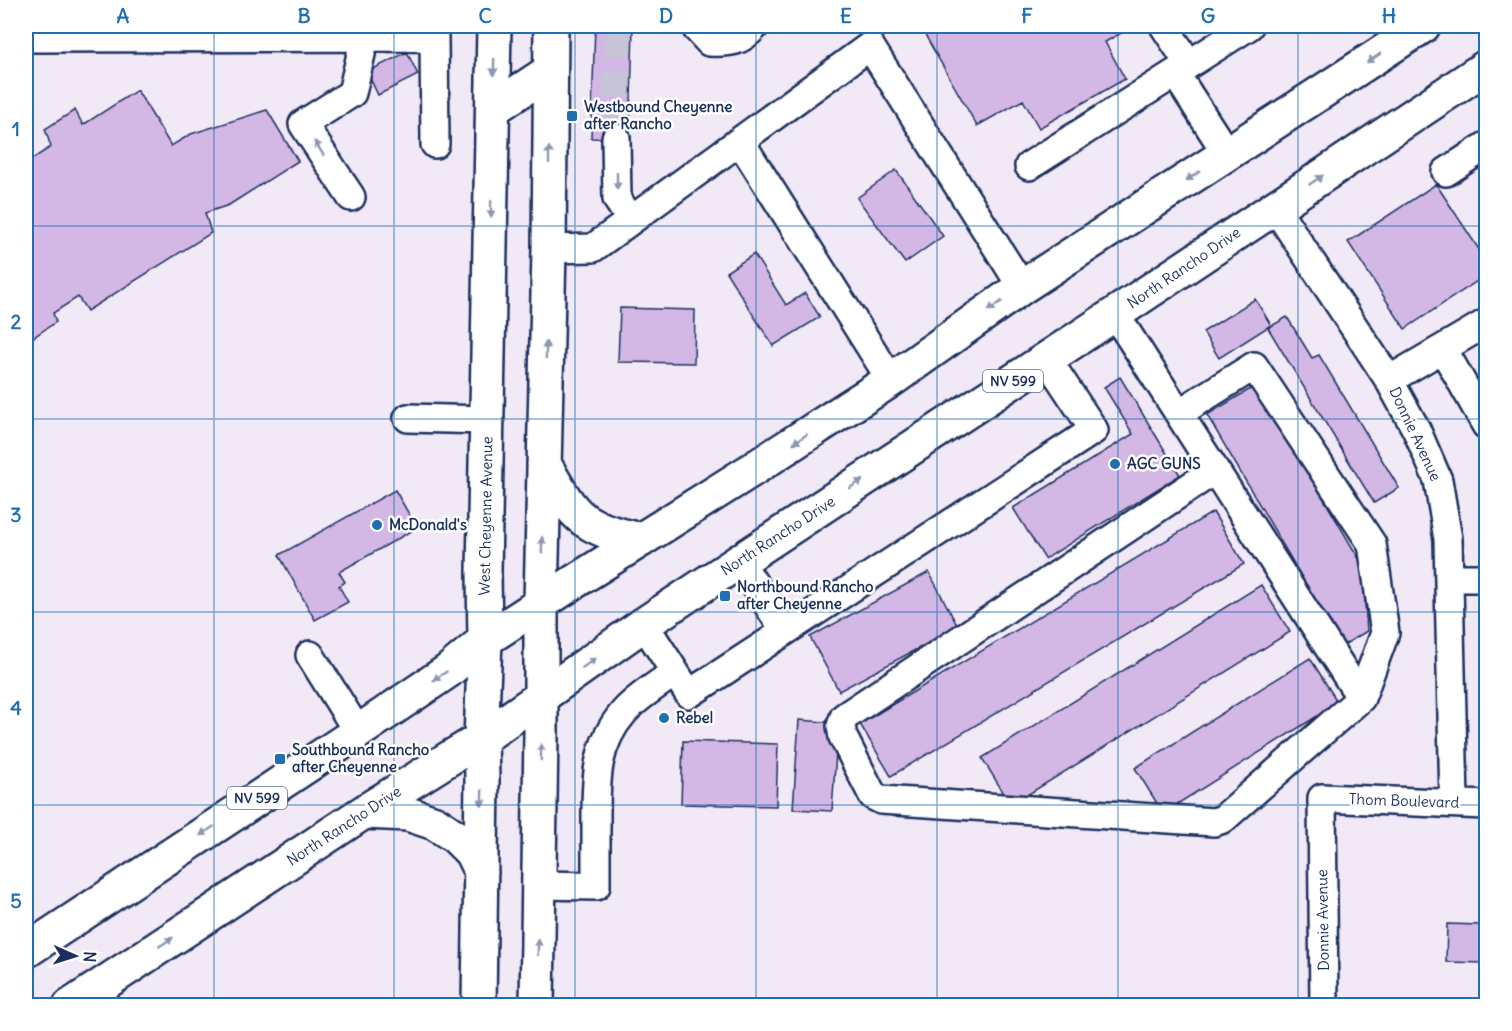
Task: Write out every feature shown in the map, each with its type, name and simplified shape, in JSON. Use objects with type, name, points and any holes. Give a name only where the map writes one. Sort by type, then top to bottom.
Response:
[{"type":"main road","name":"West Cheyenne Avenue","points":[[479,1005],[481,739],[485,640],[484,573],[494,26]]},
{"type":"main road","points":[[537,1005],[551,26]]},
{"type":"main road","name":"NV 599","points":[[28,942],[358,732],[448,671],[485,640],[891,380],[1022,287],[1423,26]]},
{"type":"main road","name":"North Rancho Drive","points":[[69,1005],[364,812],[481,739],[644,624],[1486,66]]},
{"type":"main road","points":[[493,109],[550,71]]},
{"type":"main road","points":[[544,464],[575,512],[589,524],[641,540]]},
{"type":"main road","points":[[364,812],[408,814],[435,823],[456,837],[471,852],[481,872]]},
{"type":"street","points":[[695,26],[710,42],[728,43],[747,36],[755,26]]},
{"type":"street","points":[[1164,26],[1182,69],[1227,154]]},
{"type":"street","points":[[1029,166],[1249,26]]},
{"type":"street","points":[[549,249],[592,248],[740,141],[871,36],[1022,287]]},
{"type":"street","points":[[351,197],[303,124],[352,93],[365,37]]},
{"type":"street","points":[[26,38],[434,37],[435,144]]},
{"type":"street","points":[[616,138],[617,200],[631,220]]},
{"type":"street","points":[[740,141],[891,380]]},
{"type":"street","points":[[1446,172],[1486,146]]},
{"type":"street","name":"Donnie Avenue","points":[[1275,207],[1389,380],[1416,429],[1438,480],[1448,539],[1454,803]]},
{"type":"street","points":[[1115,314],[1361,698]]},
{"type":"street","points":[[1389,380],[1486,323]]},
{"type":"street","points":[[1443,349],[1486,425]]},
{"type":"street","points":[[644,624],[689,694],[1094,430],[1047,358]]},
{"type":"street","points":[[1179,413],[1254,366],[1372,544],[1385,633],[1361,698],[1223,819],[1214,822],[881,800],[873,796],[843,737],[841,726],[844,717],[1215,470]]},
{"type":"street","points":[[408,418],[487,420]]},
{"type":"street","points":[[739,561],[785,631]]},
{"type":"street","points":[[1449,578],[1486,578]]},
{"type":"street","points":[[310,656],[358,732]]},
{"type":"street","points":[[539,885],[596,886],[596,777],[600,755],[617,721],[625,711],[675,672]]},
{"type":"street","name":"Donnie Avenue","points":[[1322,798],[1324,1005]]},
{"type":"street","name":"Thom Boulevard","points":[[1322,798],[1486,805]]},
{"type":"building","points":[[595,26],[633,26],[630,139],[591,138]]},
{"type":"building","points":[[920,26],[1134,26],[1105,42],[1125,79],[1039,128],[1023,100],[977,126]]},
{"type":"building","points":[[407,52],[418,75],[378,95],[367,72]]},
{"type":"building","points":[[137,90],[171,146],[191,134],[267,110],[298,161],[229,205],[205,213],[211,233],[87,311],[78,297],[53,313],[56,322],[26,342],[26,163],[51,147],[45,129],[75,110],[83,125]]},
{"type":"building","points":[[896,170],[943,236],[905,263],[857,198]]},
{"type":"building","points":[[1436,184],[1486,260],[1486,275],[1405,329],[1348,242]]},
{"type":"building","points":[[754,254],[786,305],[805,293],[820,317],[773,346],[726,272]]},
{"type":"building","points":[[1255,299],[1271,325],[1219,358],[1203,332]]},
{"type":"building","points":[[620,308],[695,310],[694,363],[618,362]]},
{"type":"building","points":[[1287,317],[1312,358],[1319,355],[1399,488],[1374,503],[1268,328]]},
{"type":"building","points":[[1120,377],[1180,475],[1045,559],[1013,508],[1133,434],[1104,387]]},
{"type":"building","points":[[1257,385],[1362,564],[1367,631],[1342,646],[1207,415]]},
{"type":"building","points":[[395,490],[417,528],[339,572],[345,582],[339,586],[348,602],[315,620],[279,555]]},
{"type":"building","points":[[1213,512],[1244,564],[891,776],[860,724]]},
{"type":"building","points":[[929,572],[958,627],[839,691],[810,637]]},
{"type":"building","points":[[1261,585],[1290,632],[1011,805],[982,758]]},
{"type":"building","points":[[1310,658],[1338,703],[1163,813],[1135,768]]},
{"type":"building","points":[[799,720],[838,723],[832,811],[793,809]]},
{"type":"building","points":[[683,741],[778,744],[776,806],[681,804]]},
{"type":"building","points":[[1447,924],[1481,925],[1481,943],[1486,943],[1486,963],[1446,962]]},
{"type":"tunnel","points":[[616,138],[618,26]]},
{"type":"place","name":"Westbound Cheyenne after Rancho","points":[[572,116]]},
{"type":"place","name":"AGC GUNS","points":[[1115,464]]},
{"type":"place","name":"McDonald's","points":[[377,525]]},
{"type":"place","name":"Northbound Rancho after Cheyenne","points":[[725,596]]},
{"type":"place","name":"Rebel","points":[[664,718]]},
{"type":"place","name":"Southbound Rancho after Cheyenne","points":[[280,759]]}]
